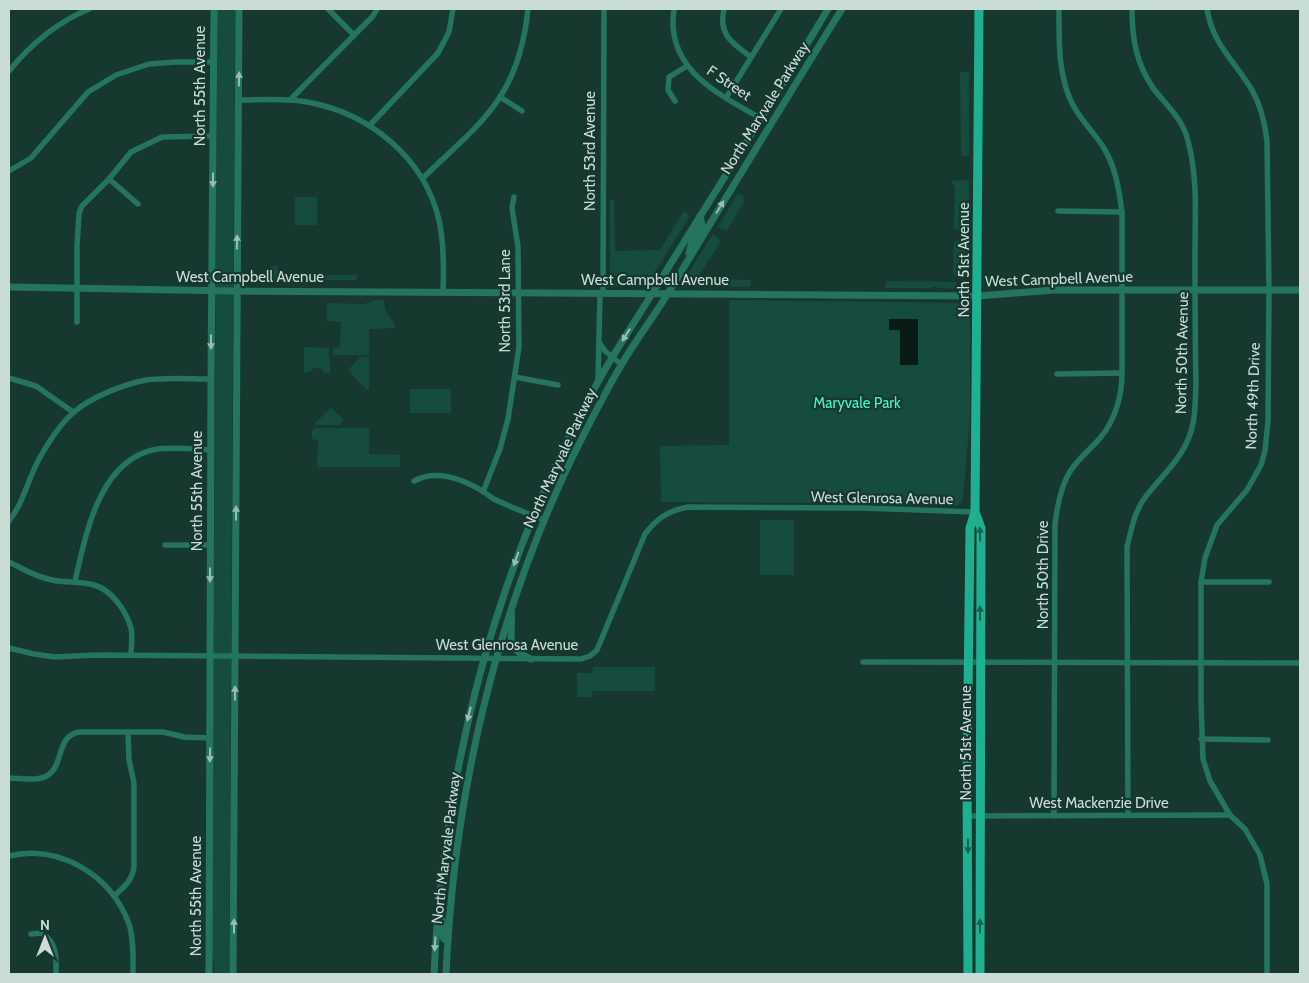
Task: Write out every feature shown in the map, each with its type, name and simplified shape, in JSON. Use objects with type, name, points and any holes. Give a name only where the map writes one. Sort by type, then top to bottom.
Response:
[{"type":"main road","name":"North 51st Avenue","points":[[968,974],[968,662],[970,528],[975,512],[979,9]]},
{"type":"main road","name":"North 51st Avenue","points":[[975,512],[981,528],[980,974]]},
{"type":"street","points":[[9,71],[28,50],[51,31],[89,9]]},
{"type":"street","name":"North 55th Avenue","points":[[209,974],[210,450],[214,9]]},
{"type":"street","points":[[233,974],[240,9]]},
{"type":"street","points":[[328,9],[354,35]]},
{"type":"street","points":[[290,100],[373,16],[377,9]]},
{"type":"street","points":[[370,126],[438,53],[449,32],[453,9]]},
{"type":"street","points":[[423,178],[472,129],[500,97],[520,54],[526,30],[528,9]]},
{"type":"street","name":"North 53rd Avenue","points":[[598,381],[601,293],[604,9]]},
{"type":"street","name":"F Street","points":[[674,9],[674,33],[686,66],[706,86],[760,118]]},
{"type":"street","points":[[724,9],[723,25],[727,36],[752,56]]},
{"type":"street","points":[[726,98],[781,9]]},
{"type":"street","name":"North Maryvale Parkway","points":[[434,974],[439,895],[448,818],[466,727],[483,659],[503,593],[533,515],[568,439],[598,381],[828,9]]},
{"type":"street","name":"North Maryvale Parkway","points":[[446,974],[456,859],[464,795],[477,732],[511,609],[544,520],[573,456],[622,365],[668,294],[842,9]]},
{"type":"street","name":"North 50th Drive","points":[[1054,816],[1054,525],[1062,489],[1070,471],[1100,438],[1111,421],[1119,399],[1122,373],[1122,212],[1115,171],[1104,148],[1086,126],[1071,102],[1064,84],[1060,63],[1059,9]]},
{"type":"street","name":"North 50th Avenue","points":[[1128,815],[1129,662],[1127,547],[1133,524],[1143,500],[1176,462],[1189,438],[1193,425],[1196,383],[1195,173],[1188,138],[1178,118],[1143,71],[1134,42],[1132,9]]},
{"type":"street","name":"North 49th Drive","points":[[1207,9],[1218,42],[1251,89],[1264,121],[1268,149],[1268,421],[1265,451],[1262,465],[1247,490],[1217,525],[1205,558],[1201,582],[1201,739],[1203,759],[1210,781],[1230,815],[1245,829],[1260,855],[1268,884],[1266,974]]},
{"type":"street","points":[[9,171],[31,158],[88,92],[116,75],[149,64],[214,62]]},
{"type":"street","points":[[675,101],[668,90],[670,77],[686,66]]},
{"type":"street","points":[[500,97],[522,111]]},
{"type":"street","points":[[239,100],[290,100],[334,108],[356,117],[399,149],[423,178],[434,202],[441,228],[443,292]]},
{"type":"street","points":[[77,322],[76,288],[79,213],[82,206],[109,179],[131,152],[162,137],[213,136]]},
{"type":"street","points":[[109,179],[138,204]]},
{"type":"street","points":[[718,186],[734,184]]},
{"type":"street","name":"North 53rd Lane","points":[[483,492],[500,450],[515,377],[520,338],[517,236],[512,208],[514,196]]},
{"type":"street","points":[[1058,211],[1122,212]]},
{"type":"street","points":[[686,263],[692,242],[702,225],[700,216]]},
{"type":"street","name":"West Campbell Avenue","points":[[9,287],[978,296],[1054,290],[1300,290]]},
{"type":"street","points":[[599,342],[622,365]]},
{"type":"street","points":[[1057,374],[1122,373]]},
{"type":"street","points":[[515,377],[558,385]]},
{"type":"street","points":[[9,378],[36,386],[73,412]]},
{"type":"street","points":[[9,521],[21,502],[38,462],[49,442],[73,412],[101,395],[126,385],[146,380],[211,379]]},
{"type":"street","points":[[75,582],[82,549],[101,494],[113,475],[133,458],[156,449],[210,450]]},
{"type":"street","points":[[414,481],[423,476],[444,476],[455,479],[483,492],[491,498],[544,520]]},
{"type":"street","name":"West Glenrosa Avenue","points":[[9,648],[55,657],[211,656],[581,659],[590,656],[597,650],[645,534],[662,515],[674,510],[688,507],[862,508],[975,512]]},
{"type":"street","points":[[165,545],[210,545]]},
{"type":"street","points":[[9,562],[32,574],[53,580],[96,586],[109,593],[120,606],[131,629],[130,656]]},
{"type":"street","points":[[1201,582],[1269,582]]},
{"type":"street","points":[[511,609],[513,625],[511,641],[513,648],[522,655],[532,659]]},
{"type":"street","points":[[863,662],[1300,663]]},
{"type":"street","points":[[114,896],[132,878],[134,867],[134,783],[129,760],[128,732]]},
{"type":"street","points":[[9,778],[41,778],[49,775],[55,767],[66,740],[72,733],[163,732],[184,737],[210,738]]},
{"type":"street","points":[[1201,739],[1268,740]]},
{"type":"street","name":"West Mackenzie Drive","points":[[968,816],[1230,815]]},
{"type":"street","points":[[9,856],[32,853],[62,858],[88,871],[106,886],[125,914],[132,935],[133,974]]},
{"type":"street","points":[[439,895],[443,936],[444,939],[448,940]]},
{"type":"street","points":[[31,934],[42,933],[53,943],[56,953],[56,974]]},
{"type":"green space","points":[[217,9],[235,9],[229,974],[215,974],[212,951]]},
{"type":"green space","points":[[960,72],[969,72],[969,156],[961,156]]},
{"type":"green space","points":[[951,181],[969,181],[968,275],[956,276],[953,275],[954,242],[962,240],[962,230],[954,227],[955,187]]},
{"type":"green space","points":[[738,193],[743,196],[744,202],[728,229],[725,230],[718,227]]},
{"type":"green space","points":[[295,197],[317,197],[317,225],[295,225]]},
{"type":"green space","points":[[610,200],[614,200],[615,251],[660,250],[684,211],[690,216],[646,286],[615,286],[610,282]]},
{"type":"green space","points":[[713,234],[719,238],[720,243],[699,275],[705,279],[751,280],[750,287],[686,286],[684,280]]},
{"type":"green space","points":[[272,266],[278,266],[278,274],[305,274],[305,280],[266,280],[270,276],[268,270]]},
{"type":"green space","points":[[308,275],[357,275],[357,280],[308,280]]},
{"type":"green space","points":[[889,281],[956,282],[956,289],[937,287],[885,288],[886,283]]},
{"type":"green space","points":[[376,300],[384,300],[385,309],[395,328],[369,329],[369,355],[333,355],[333,348],[340,347],[341,322],[327,321],[327,303],[364,304]]},
{"type":"green space","name":"Maryvale Park","points":[[729,300],[967,303],[970,305],[970,417],[963,499],[958,506],[954,506],[954,504],[661,502],[660,446],[729,445]]},
{"type":"green space","points":[[304,347],[329,348],[330,373],[325,373],[320,368],[314,368],[304,373]]},
{"type":"green space","points":[[360,357],[369,357],[369,389],[366,389],[348,370]]},
{"type":"green space","points":[[410,389],[451,389],[451,413],[410,413]]},
{"type":"green space","points":[[331,408],[344,420],[340,425],[315,425],[315,423]]},
{"type":"green space","points":[[315,428],[369,428],[369,454],[400,455],[400,467],[317,467],[318,440],[312,439],[312,431]]},
{"type":"green space","points":[[760,520],[794,520],[794,575],[760,575]]},
{"type":"green space","points":[[593,667],[655,667],[655,691],[593,691],[592,697],[577,697],[577,673],[592,673]]},
{"type":"water","points":[[889,319],[918,319],[918,365],[900,365],[900,330],[889,330]]}]
